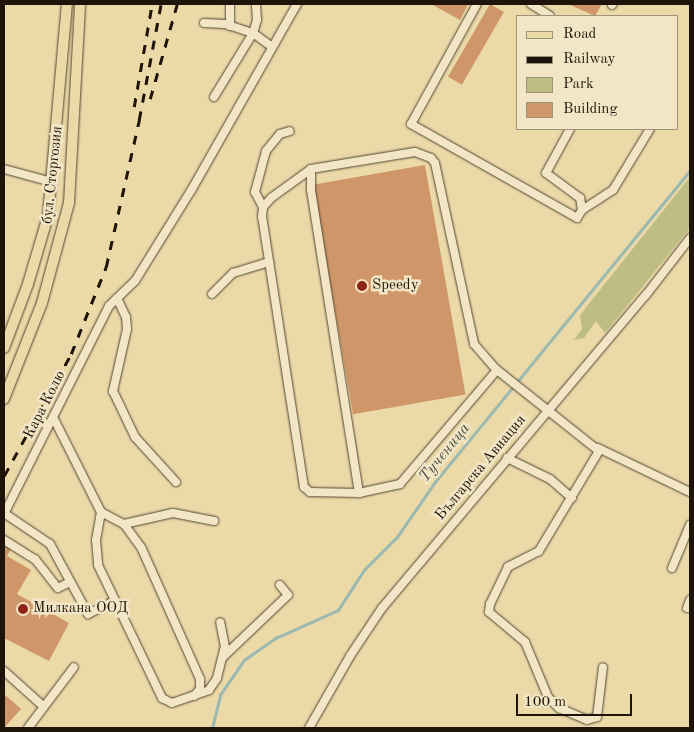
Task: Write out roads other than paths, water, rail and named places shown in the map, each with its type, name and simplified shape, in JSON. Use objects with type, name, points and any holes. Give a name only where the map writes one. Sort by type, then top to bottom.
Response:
[{"type":"main road","name":"бул. Сторгозия","points":[[4,348],[28,284],[46,225],[52,182],[67,4]]},
{"type":"main road","name":"бул. Сторгозия","points":[[4,399],[42,303],[69,203],[80,4]]},
{"type":"street","points":[[230,4],[230,26]]},
{"type":"street","points":[[214,97],[253,33],[258,20],[256,4]]},
{"type":"street","name":"Кара Колю","points":[[4,514],[54,419],[109,306],[135,281],[192,189],[271,46],[297,4]]},
{"type":"street","points":[[477,4],[411,124],[577,218],[582,210],[613,190],[649,130]]},
{"type":"street","points":[[531,4],[548,15]]},
{"type":"street","points":[[204,23],[230,26],[253,33],[271,46]]},
{"type":"street","points":[[569,130],[546,173],[580,198],[582,210]]},
{"type":"street","points":[[264,207],[255,192],[266,151],[280,134],[290,131]]},
{"type":"street","points":[[497,370],[400,484],[359,493],[319,494],[304,487],[262,216],[264,207],[311,170],[415,152],[431,158],[474,344],[497,370],[598,448],[690,492]]},
{"type":"street","points":[[4,169],[52,182]]},
{"type":"street","points":[[311,170],[311,190],[359,493]]},
{"type":"street","name":"Българска Авиация","points":[[309,728],[350,656],[382,608],[646,295],[690,238]]},
{"type":"street","points":[[212,294],[233,273],[269,262]]},
{"type":"street","points":[[117,298],[126,317],[127,329],[113,391],[135,437],[176,482]]},
{"type":"street","points":[[54,419],[102,512],[124,524],[141,547],[200,679],[200,689],[191,699]]},
{"type":"street","points":[[598,448],[599,453],[539,551],[508,567],[488,608],[489,612],[507,624],[525,642],[548,697],[560,708],[587,720],[598,717],[603,667]]},
{"type":"street","points":[[507,458],[550,479],[572,498]]},
{"type":"street","points":[[102,512],[96,540],[98,566],[162,698],[172,703],[191,699],[209,690],[217,678],[225,647],[220,622]]},
{"type":"street","points":[[124,524],[174,513],[214,521]]},
{"type":"street","points":[[4,514],[50,544],[88,614],[115,601]]},
{"type":"street","points":[[672,568],[690,525]]},
{"type":"street","points":[[4,540],[35,559],[58,588],[70,582]]},
{"type":"street","points":[[222,656],[288,595],[280,585]]},
{"type":"street","points":[[687,608],[690,600]]},
{"type":"street","points":[[28,728],[74,668]]},
{"type":"street","points":[[4,671],[43,706]]},
{"type":"waterway","name":"Тученица","points":[[212,728],[220,695],[244,660],[276,638],[338,610],[364,570],[397,537],[435,482],[690,171]]},
{"type":"railway","points":[[134,107],[152,4]]},
{"type":"railway","points":[[4,476],[71,354],[106,267],[139,120],[161,4]]},
{"type":"railway","points":[[150,99],[177,4]]},
{"type":"place","name":"Speedy","points":[[362,286]]},
{"type":"place","name":"Милкана OOД","points":[[23,609]]}]
